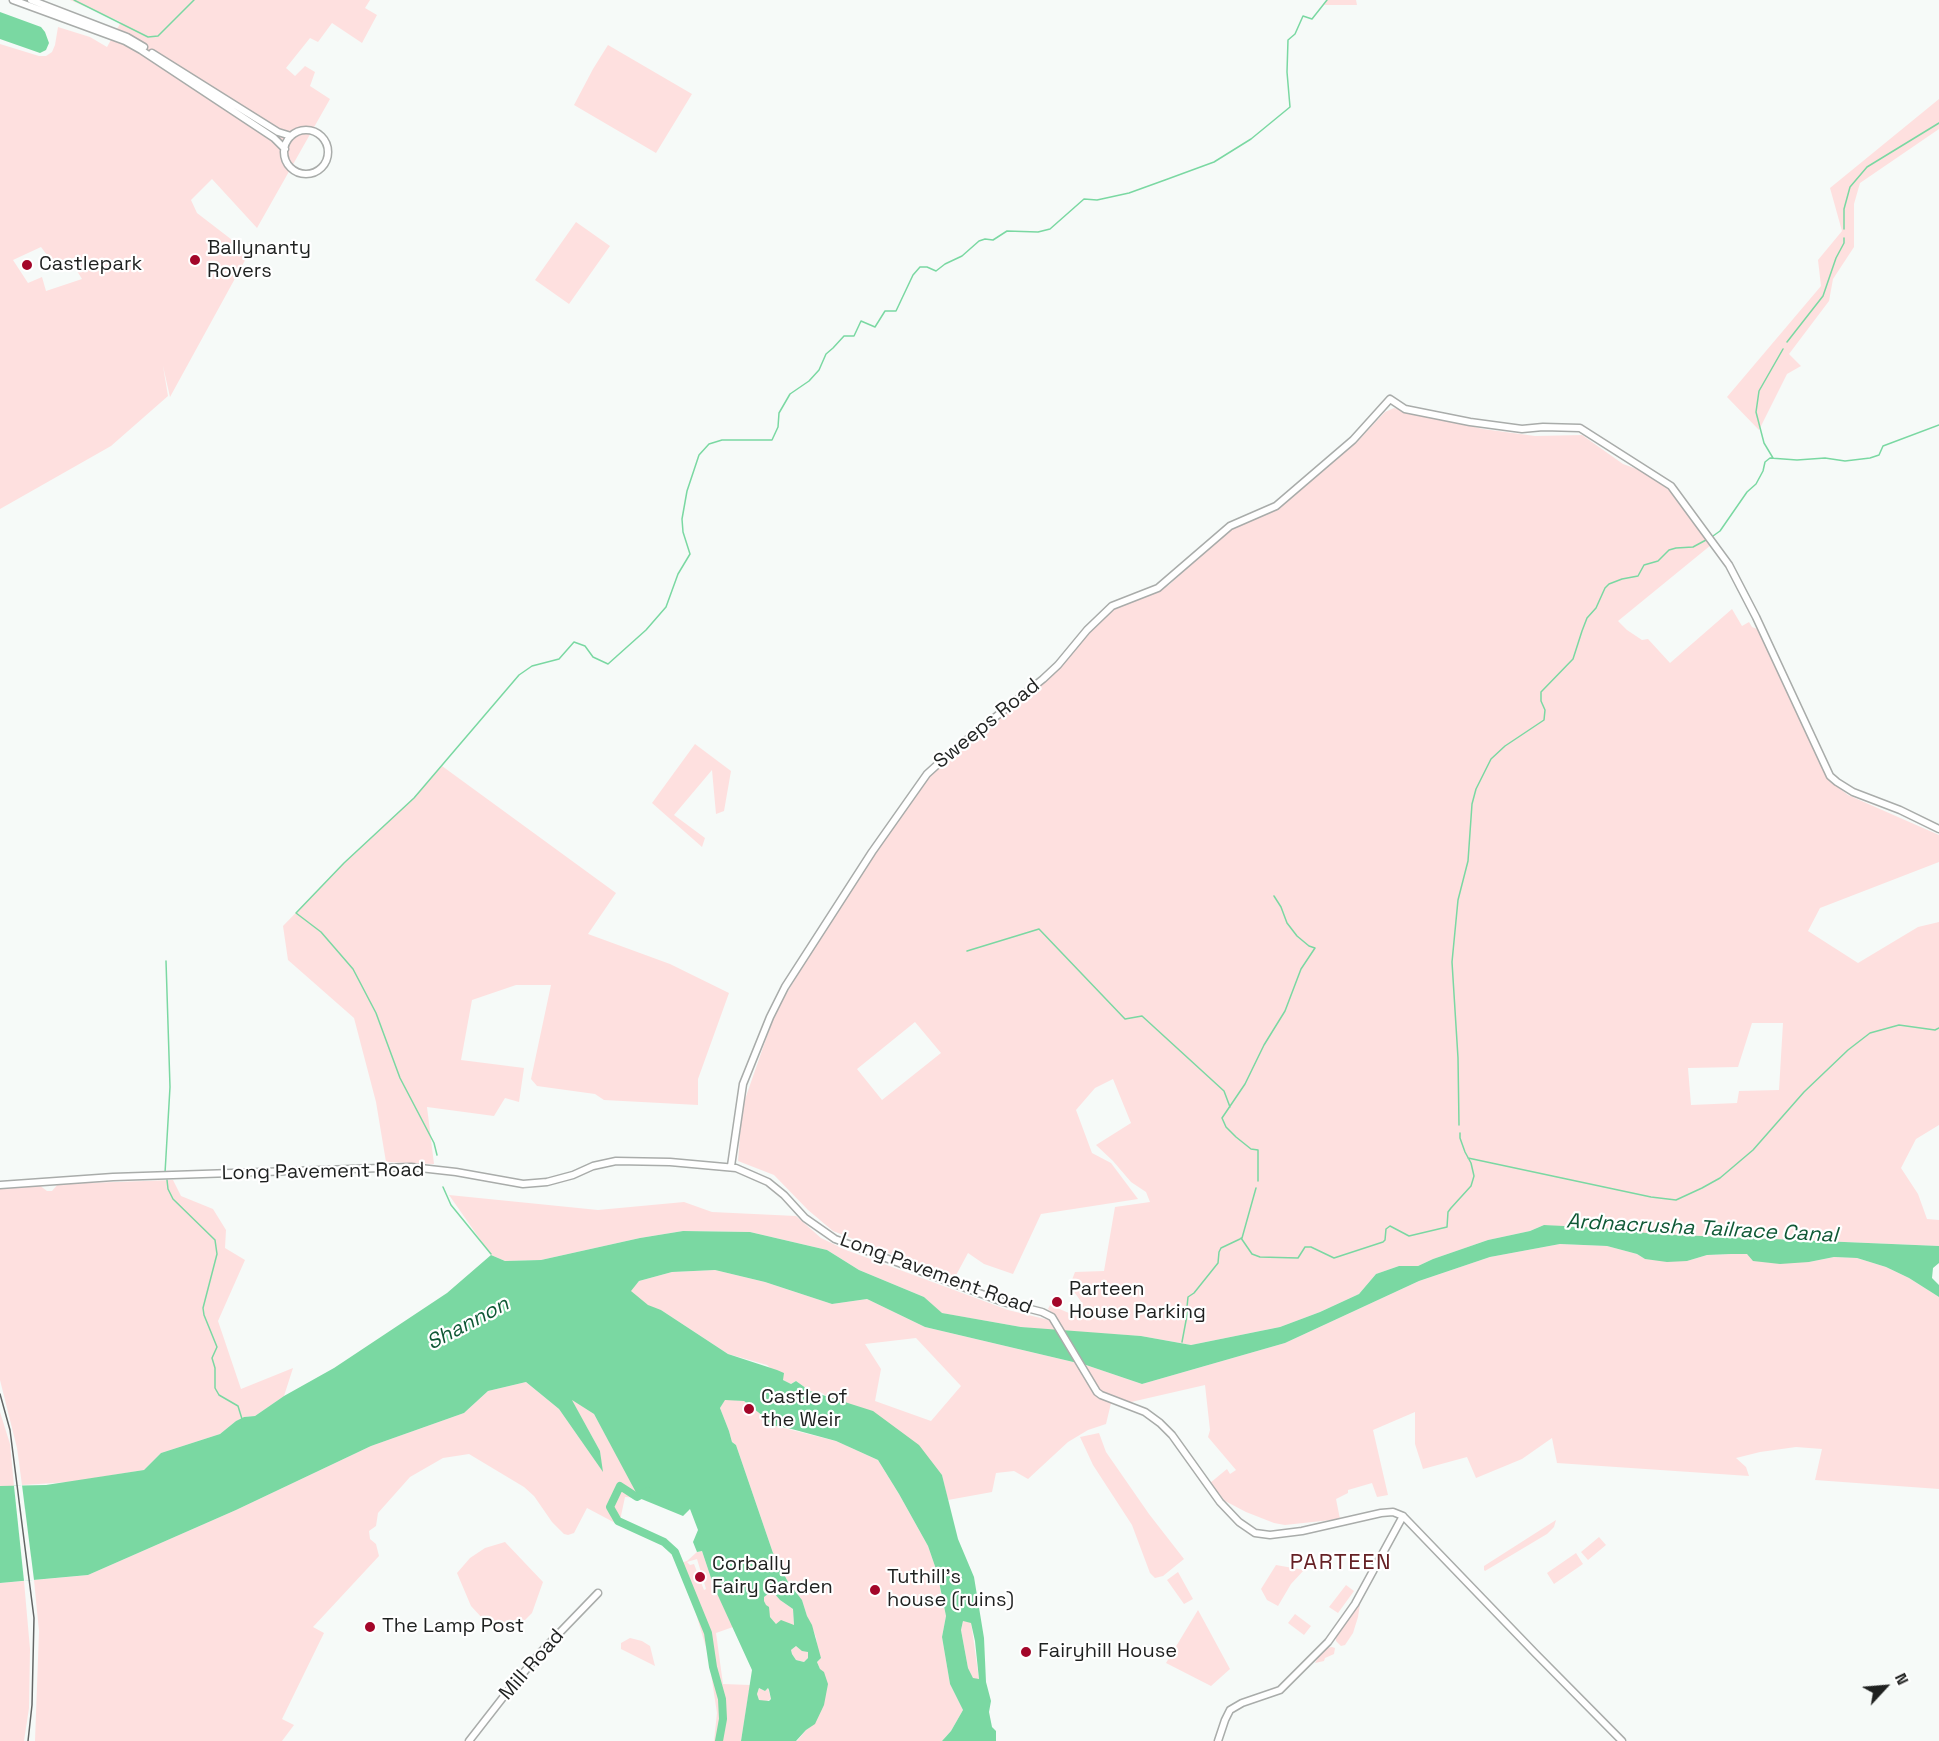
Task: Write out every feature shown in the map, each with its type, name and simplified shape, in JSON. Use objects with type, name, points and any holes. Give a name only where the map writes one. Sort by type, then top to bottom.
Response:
[{"type":"street","points":[[14,0],[125,41],[141,50],[274,138],[285,149],[289,164],[300,172],[316,171],[324,164],[328,153],[326,142],[318,134],[304,130],[291,136],[285,149]]},
{"type":"street","points":[[31,0],[127,37],[278,132],[291,136]]},
{"type":"street","name":"Sweeps Road","points":[[731,1167],[744,1084],[770,1017],[785,987],[872,852],[927,774],[1043,679],[1112,606],[1158,588],[1230,526],[1276,506],[1353,440],[1390,399],[1405,409],[1470,422],[1522,429],[1580,428],[1671,486],[1729,565],[1761,627],[1830,776],[1853,792],[1900,810],[1939,829]]},
{"type":"street","name":"Long Pavement Road","points":[[0,1185],[113,1177],[411,1167],[456,1172],[523,1184],[546,1182],[593,1166],[616,1161],[731,1167],[768,1182],[784,1195],[805,1218],[835,1239],[1003,1302],[1042,1312],[1052,1317],[1092,1386],[1101,1395],[1145,1412],[1161,1423],[1226,1509],[1246,1528],[1257,1534],[1270,1535],[1302,1531],[1381,1513],[1393,1512],[1403,1515]]},
{"type":"street","points":[[1218,1741],[1230,1710],[1242,1703],[1281,1690],[1328,1641],[1355,1604],[1403,1515],[1534,1653],[1622,1741]]},
{"type":"street","name":"Mill Road","points":[[469,1741],[508,1691],[597,1593]]},
{"type":"shaded area","points":[[70,0],[370,0],[365,8],[377,15],[362,43],[332,23],[318,42],[310,38],[286,68],[295,76],[305,66],[315,72],[310,86],[330,99],[257,228],[212,179],[191,200],[197,213],[249,253],[170,397],[163,366],[168,396],[111,446],[0,509],[0,44],[46,56],[52,52],[55,45],[58,27],[90,37],[107,47],[121,22]],"holes":[[[41,247],[53,263],[69,258],[82,279],[46,291],[42,277],[28,283],[13,260]]]},
{"type":"shaded area","points":[[1327,0],[1356,0],[1357,5],[1324,5]]},
{"type":"shaded area","points":[[608,45],[692,94],[656,153],[574,105]]},
{"type":"shaded area","points":[[1939,99],[1939,129],[1860,183],[1854,204],[1854,247],[1833,279],[1829,301],[1789,354],[1801,366],[1787,374],[1759,430],[1727,397],[1821,286],[1818,260],[1842,231],[1830,188]]},
{"type":"shaded area","points":[[576,222],[610,246],[569,304],[535,280]]},
{"type":"shaded area","points":[[1394,408],[1483,429],[1535,436],[1582,435],[1623,464],[1665,485],[1674,493],[1711,545],[1618,621],[1642,640],[1648,639],[1670,663],[1732,609],[1742,626],[1749,622],[1752,627],[1760,630],[1829,780],[1848,795],[1939,835],[1939,862],[1820,908],[1808,931],[1858,963],[1918,927],[1939,922],[1939,1125],[1916,1139],[1901,1168],[1918,1194],[1927,1219],[1939,1220],[1939,1246],[1655,1234],[1544,1225],[1530,1231],[1488,1240],[1418,1266],[1399,1266],[1376,1274],[1359,1294],[1280,1327],[1191,1345],[1141,1336],[1064,1331],[1056,1316],[1048,1309],[1050,1305],[1076,1316],[1082,1303],[1075,1293],[1068,1290],[1075,1272],[1104,1271],[1115,1207],[1150,1202],[1146,1192],[1131,1182],[1096,1145],[1131,1123],[1113,1079],[1095,1088],[1076,1110],[1092,1153],[1111,1163],[1138,1199],[1041,1214],[1013,1274],[984,1264],[968,1253],[954,1279],[833,1231],[808,1210],[774,1175],[738,1161],[742,1108],[775,1013],[827,925],[883,840],[931,774],[1038,684],[1112,609],[1169,585],[1224,533],[1267,514],[1284,503],[1356,443],[1385,412]],"holes":[[[915,1022],[941,1053],[882,1100],[857,1069]],[[1752,1023],[1783,1023],[1779,1090],[1739,1091],[1737,1103],[1691,1105],[1688,1068],[1738,1067]]]},
{"type":"shaded area","points":[[695,744],[731,771],[724,811],[716,814],[712,770],[674,815],[705,838],[702,847],[652,803]]},
{"type":"shaded area","points":[[442,766],[616,893],[588,934],[670,964],[729,993],[698,1079],[698,1105],[604,1100],[595,1094],[537,1086],[531,1079],[551,985],[516,985],[472,1000],[461,1060],[524,1068],[519,1102],[505,1098],[494,1116],[427,1107],[434,1164],[386,1162],[376,1102],[354,1018],[288,960],[283,926],[344,863],[414,798]]},
{"type":"shaded area","points":[[173,1180],[181,1196],[213,1209],[226,1230],[225,1248],[245,1260],[218,1321],[241,1389],[293,1368],[284,1396],[255,1416],[244,1417],[236,1421],[220,1434],[161,1453],[144,1470],[70,1482],[22,1485],[17,1448],[0,1380],[0,1188],[39,1185],[47,1191],[52,1191],[58,1184]]},
{"type":"shaded area","points":[[449,1195],[598,1210],[684,1202],[712,1212],[796,1216],[821,1238],[846,1250],[1008,1310],[1049,1320],[1059,1331],[941,1313],[924,1297],[859,1270],[827,1250],[750,1232],[683,1231],[541,1260],[505,1261],[491,1255]]},
{"type":"shaded area","points":[[1560,1244],[1607,1246],[1637,1254],[1645,1259],[1687,1261],[1707,1255],[1731,1254],[1809,1262],[1834,1257],[1857,1258],[1886,1267],[1909,1278],[1939,1297],[1939,1489],[1815,1480],[1822,1449],[1796,1447],[1736,1458],[1746,1467],[1749,1476],[1557,1463],[1552,1438],[1522,1459],[1476,1478],[1467,1457],[1423,1469],[1415,1444],[1415,1412],[1373,1430],[1388,1495],[1377,1497],[1372,1483],[1348,1490],[1348,1493],[1336,1499],[1340,1519],[1285,1525],[1246,1512],[1225,1501],[1210,1483],[1227,1469],[1230,1474],[1236,1470],[1208,1437],[1210,1430],[1205,1385],[1131,1402],[1112,1399],[1106,1424],[1088,1430],[1068,1442],[1028,1479],[1014,1471],[996,1473],[992,1492],[948,1500],[942,1475],[822,1393],[810,1391],[796,1381],[791,1384],[783,1380],[767,1365],[728,1354],[661,1310],[648,1306],[630,1291],[639,1281],[672,1272],[715,1270],[765,1282],[832,1304],[867,1299],[925,1327],[1086,1365],[1142,1384],[1285,1343],[1419,1281],[1490,1257]],"holes":[[[916,1338],[961,1386],[931,1421],[875,1401],[881,1369],[865,1344]]]},
{"type":"shaded area","points":[[526,1382],[559,1409],[602,1470],[600,1451],[571,1399],[594,1414],[639,1496],[639,1498],[625,1497],[619,1525],[587,1508],[574,1533],[564,1534],[524,1487],[469,1454],[443,1458],[410,1477],[378,1513],[376,1526],[369,1531],[370,1539],[376,1544],[379,1556],[313,1627],[324,1633],[282,1719],[294,1725],[282,1741],[35,1741],[39,1631],[34,1580],[88,1575],[236,1510],[371,1446],[464,1413],[488,1391]]},
{"type":"shaded area","points":[[725,1399],[744,1401],[776,1426],[836,1441],[878,1460],[928,1546],[937,1572],[946,1616],[942,1637],[950,1684],[963,1710],[951,1731],[942,1741],[797,1741],[815,1723],[820,1669],[817,1662],[821,1658],[802,1600],[788,1582],[773,1553],[736,1445],[732,1442],[720,1408]]},
{"type":"shaded area","points":[[0,1412],[10,1444],[14,1486],[0,1486]]},
{"type":"shaded area","points":[[1099,1433],[1106,1452],[1184,1559],[1163,1576],[1155,1578],[1150,1573],[1132,1525],[1093,1465],[1080,1437]]},
{"type":"shaded area","points":[[1556,1520],[1554,1527],[1547,1534],[1484,1570],[1484,1566]]},
{"type":"shaded area","points":[[1599,1537],[1606,1545],[1588,1560],[1581,1552]]},
{"type":"shaded area","points":[[505,1542],[543,1582],[532,1613],[515,1630],[496,1629],[483,1619],[471,1606],[457,1573],[470,1558],[485,1548]]},
{"type":"shaded area","points":[[702,1551],[714,1587],[733,1627],[716,1633],[723,1684],[750,1685],[741,1741],[714,1741],[717,1713],[708,1654],[691,1597],[677,1564],[687,1561],[697,1552]],"holes":[[[697,1559],[706,1589],[704,1590],[694,1564],[690,1565],[687,1562]]]},
{"type":"shaded area","points":[[1576,1553],[1583,1564],[1554,1584],[1547,1573]]},
{"type":"shaded area","points":[[1276,1565],[1304,1570],[1291,1584],[1278,1606],[1267,1600],[1261,1589]]},
{"type":"shaded area","points":[[1178,1572],[1193,1599],[1184,1604],[1167,1580]]},
{"type":"shaded area","points":[[24,1581],[30,1649],[29,1708],[24,1741],[0,1741],[0,1583]]},
{"type":"shaded area","points":[[1346,1585],[1354,1591],[1338,1613],[1329,1607]]},
{"type":"shaded area","points":[[772,1591],[793,1609],[794,1626],[777,1625],[770,1617],[764,1597]]},
{"type":"shaded area","points":[[1358,1603],[1360,1604],[1358,1617],[1353,1633],[1345,1645],[1341,1646],[1336,1638]]},
{"type":"shaded area","points":[[1198,1610],[1230,1669],[1211,1686],[1166,1663]]},
{"type":"shaded area","points":[[1295,1614],[1311,1626],[1304,1635],[1288,1623]]},
{"type":"shaded area","points":[[963,1621],[971,1622],[979,1679],[973,1679],[968,1668],[961,1630]]},
{"type":"shaded area","points":[[630,1638],[650,1646],[655,1666],[621,1649],[621,1643]]},
{"type":"shaded area","points":[[796,1646],[808,1651],[808,1658],[804,1662],[796,1660],[792,1654],[791,1650]]},
{"type":"shaded area","points":[[1326,1648],[1335,1648],[1334,1654],[1325,1658],[1324,1661],[1315,1663]]},
{"type":"shaded area","points":[[759,1688],[765,1691],[768,1688],[771,1699],[765,1702],[759,1700],[757,1694]]},
{"type":"water","points":[[0,12],[41,27],[49,43],[46,50],[40,53],[0,39]]},
{"type":"water","name":"Shannon","points":[[1544,1225],[1655,1234],[1939,1246],[1939,1263],[1933,1268],[1932,1278],[1939,1285],[1939,1297],[1886,1267],[1857,1258],[1834,1257],[1780,1264],[1753,1261],[1747,1254],[1731,1254],[1707,1255],[1687,1261],[1667,1262],[1645,1259],[1637,1254],[1607,1246],[1560,1244],[1490,1257],[1419,1281],[1285,1343],[1142,1384],[1086,1365],[925,1327],[867,1299],[832,1304],[765,1282],[715,1270],[672,1272],[639,1281],[631,1291],[648,1305],[661,1310],[728,1354],[784,1373],[783,1380],[791,1384],[796,1381],[810,1391],[873,1411],[919,1445],[942,1475],[958,1539],[974,1577],[984,1638],[986,1682],[991,1701],[989,1712],[992,1727],[996,1731],[996,1741],[942,1741],[951,1731],[963,1710],[950,1684],[942,1637],[946,1616],[937,1572],[928,1546],[878,1460],[836,1441],[788,1428],[772,1427],[768,1424],[768,1420],[744,1401],[725,1400],[720,1408],[732,1442],[736,1445],[773,1553],[788,1582],[802,1600],[812,1625],[821,1658],[817,1662],[828,1684],[824,1705],[815,1724],[796,1741],[741,1741],[752,1670],[714,1587],[702,1551],[697,1552],[693,1542],[698,1530],[690,1509],[683,1516],[639,1498],[594,1414],[572,1400],[600,1451],[603,1472],[559,1409],[526,1382],[488,1391],[464,1413],[371,1446],[236,1510],[88,1575],[0,1583],[0,1486],[46,1485],[144,1470],[161,1453],[220,1434],[236,1421],[244,1417],[255,1416],[284,1396],[334,1368],[447,1293],[491,1255],[505,1261],[541,1260],[683,1231],[750,1232],[827,1250],[859,1270],[924,1297],[942,1313],[1021,1327],[1141,1336],[1191,1345],[1280,1327],[1359,1294],[1376,1274],[1399,1266],[1418,1266],[1488,1240],[1530,1231]],"holes":[[[772,1591],[793,1609],[794,1625],[781,1620],[776,1624],[770,1617],[769,1607],[764,1597]],[[963,1621],[971,1623],[979,1679],[973,1678],[968,1668],[961,1630]],[[796,1646],[808,1652],[808,1658],[804,1662],[796,1660],[791,1650]],[[759,1688],[765,1691],[768,1688],[771,1699],[769,1701],[759,1700],[757,1694]]]},
{"type":"pier","points":[[22,1485],[34,1580],[24,1581],[14,1486]]},
{"type":"waterway","points":[[74,0],[148,37],[158,36],[194,0]]},
{"type":"waterway","points":[[437,1155],[434,1143],[400,1078],[376,1013],[353,969],[321,932],[296,913],[344,863],[414,798],[519,675],[532,666],[559,659],[574,642],[585,646],[593,657],[608,664],[646,630],[666,607],[678,574],[690,554],[683,532],[682,519],[687,491],[699,455],[709,444],[722,440],[772,440],[778,427],[779,413],[790,394],[809,381],[819,370],[826,354],[844,336],[854,336],[861,321],[875,327],[885,311],[896,311],[913,275],[920,267],[936,271],[962,256],[979,241],[993,240],[1007,231],[1038,232],[1050,229],[1084,199],[1097,200],[1129,193],[1214,162],[1251,139],[1290,107],[1287,72],[1288,40],[1295,34],[1303,16],[1312,19],[1327,0]]},
{"type":"waterway","points":[[1844,229],[1844,209],[1850,187],[1867,167],[1939,123]]},
{"type":"waterway","points":[[1787,342],[1823,296],[1844,238]]},
{"type":"waterway","points":[[1773,458],[1764,443],[1756,412],[1759,391],[1783,349]]},
{"type":"waterway","points":[[1713,536],[1720,531],[1747,492],[1756,484],[1765,462],[1770,458],[1797,460],[1825,458],[1845,461],[1870,458],[1879,455],[1883,446],[1939,425]]},
{"type":"waterway","points":[[1459,1125],[1458,1058],[1452,962],[1458,900],[1468,861],[1472,804],[1476,789],[1491,759],[1505,746],[1544,720],[1545,710],[1541,701],[1541,692],[1573,659],[1587,618],[1596,608],[1605,588],[1622,579],[1638,576],[1644,565],[1658,561],[1669,550],[1693,547],[1706,540]]},
{"type":"waterway","points":[[1258,1181],[1258,1150],[1251,1149],[1236,1137],[1226,1127],[1222,1118],[1245,1084],[1264,1045],[1285,1011],[1301,969],[1315,948],[1297,936],[1287,923],[1274,896]]},
{"type":"waterway","points":[[967,951],[1039,929],[1125,1019],[1142,1016],[1224,1091],[1230,1107]]},
{"type":"waterway","points":[[165,1173],[170,1087],[166,961]]},
{"type":"waterway","points":[[1468,1158],[1651,1197],[1676,1200],[1720,1178],[1753,1150],[1804,1092],[1848,1050],[1870,1033],[1899,1025],[1935,1030],[1939,1028]]},
{"type":"waterway","points":[[1241,1238],[1252,1254],[1260,1257],[1298,1258],[1305,1247],[1311,1247],[1334,1258],[1383,1242],[1386,1229],[1390,1226],[1409,1236],[1447,1227],[1448,1212],[1471,1186],[1474,1176],[1460,1133]]},
{"type":"waterway","points":[[167,1180],[173,1199],[215,1240],[217,1254],[203,1308],[217,1347],[212,1358],[215,1368],[215,1388],[219,1395],[238,1406],[242,1419]]},
{"type":"waterway","points":[[443,1187],[451,1205],[491,1254]]},
{"type":"waterway","points":[[1242,1238],[1256,1188]]},
{"type":"waterway","points":[[1187,1307],[1188,1297],[1194,1293],[1218,1263],[1221,1248],[1240,1239]]},
{"type":"waterway","points":[[1182,1342],[1188,1310]]},
{"type":"waterway","points":[[648,1491],[637,1497],[620,1486],[610,1507],[618,1521],[664,1542],[675,1552],[708,1633],[713,1667],[722,1699],[723,1719],[719,1741]]},
{"type":"railway","points":[[0,1394],[10,1430],[34,1618],[32,1705],[28,1741]]},
{"type":"place","name":"Ballynanty Rovers","points":[[195,260]]},
{"type":"place","name":"Castlepark","points":[[27,265]]},
{"type":"place","name":"Parteen House Parking","points":[[1057,1302]]},
{"type":"place","name":"Castle of the Weir","points":[[749,1409]]},
{"type":"place","name":"Corbally Fairy Garden","points":[[700,1577]]},
{"type":"place","name":"Tuthill's house (ruins)","points":[[875,1590]]},
{"type":"place","name":"The Lamp Post","points":[[370,1627]]},
{"type":"place","name":"Fairyhill House","points":[[1026,1652]]},
{"type":"district","name":"PARTEEN","points":[[1341,1563]]},
{"type":"water label","name":"Ardnacrusha Tailrace Canal","points":[[1702,1229]]}]
